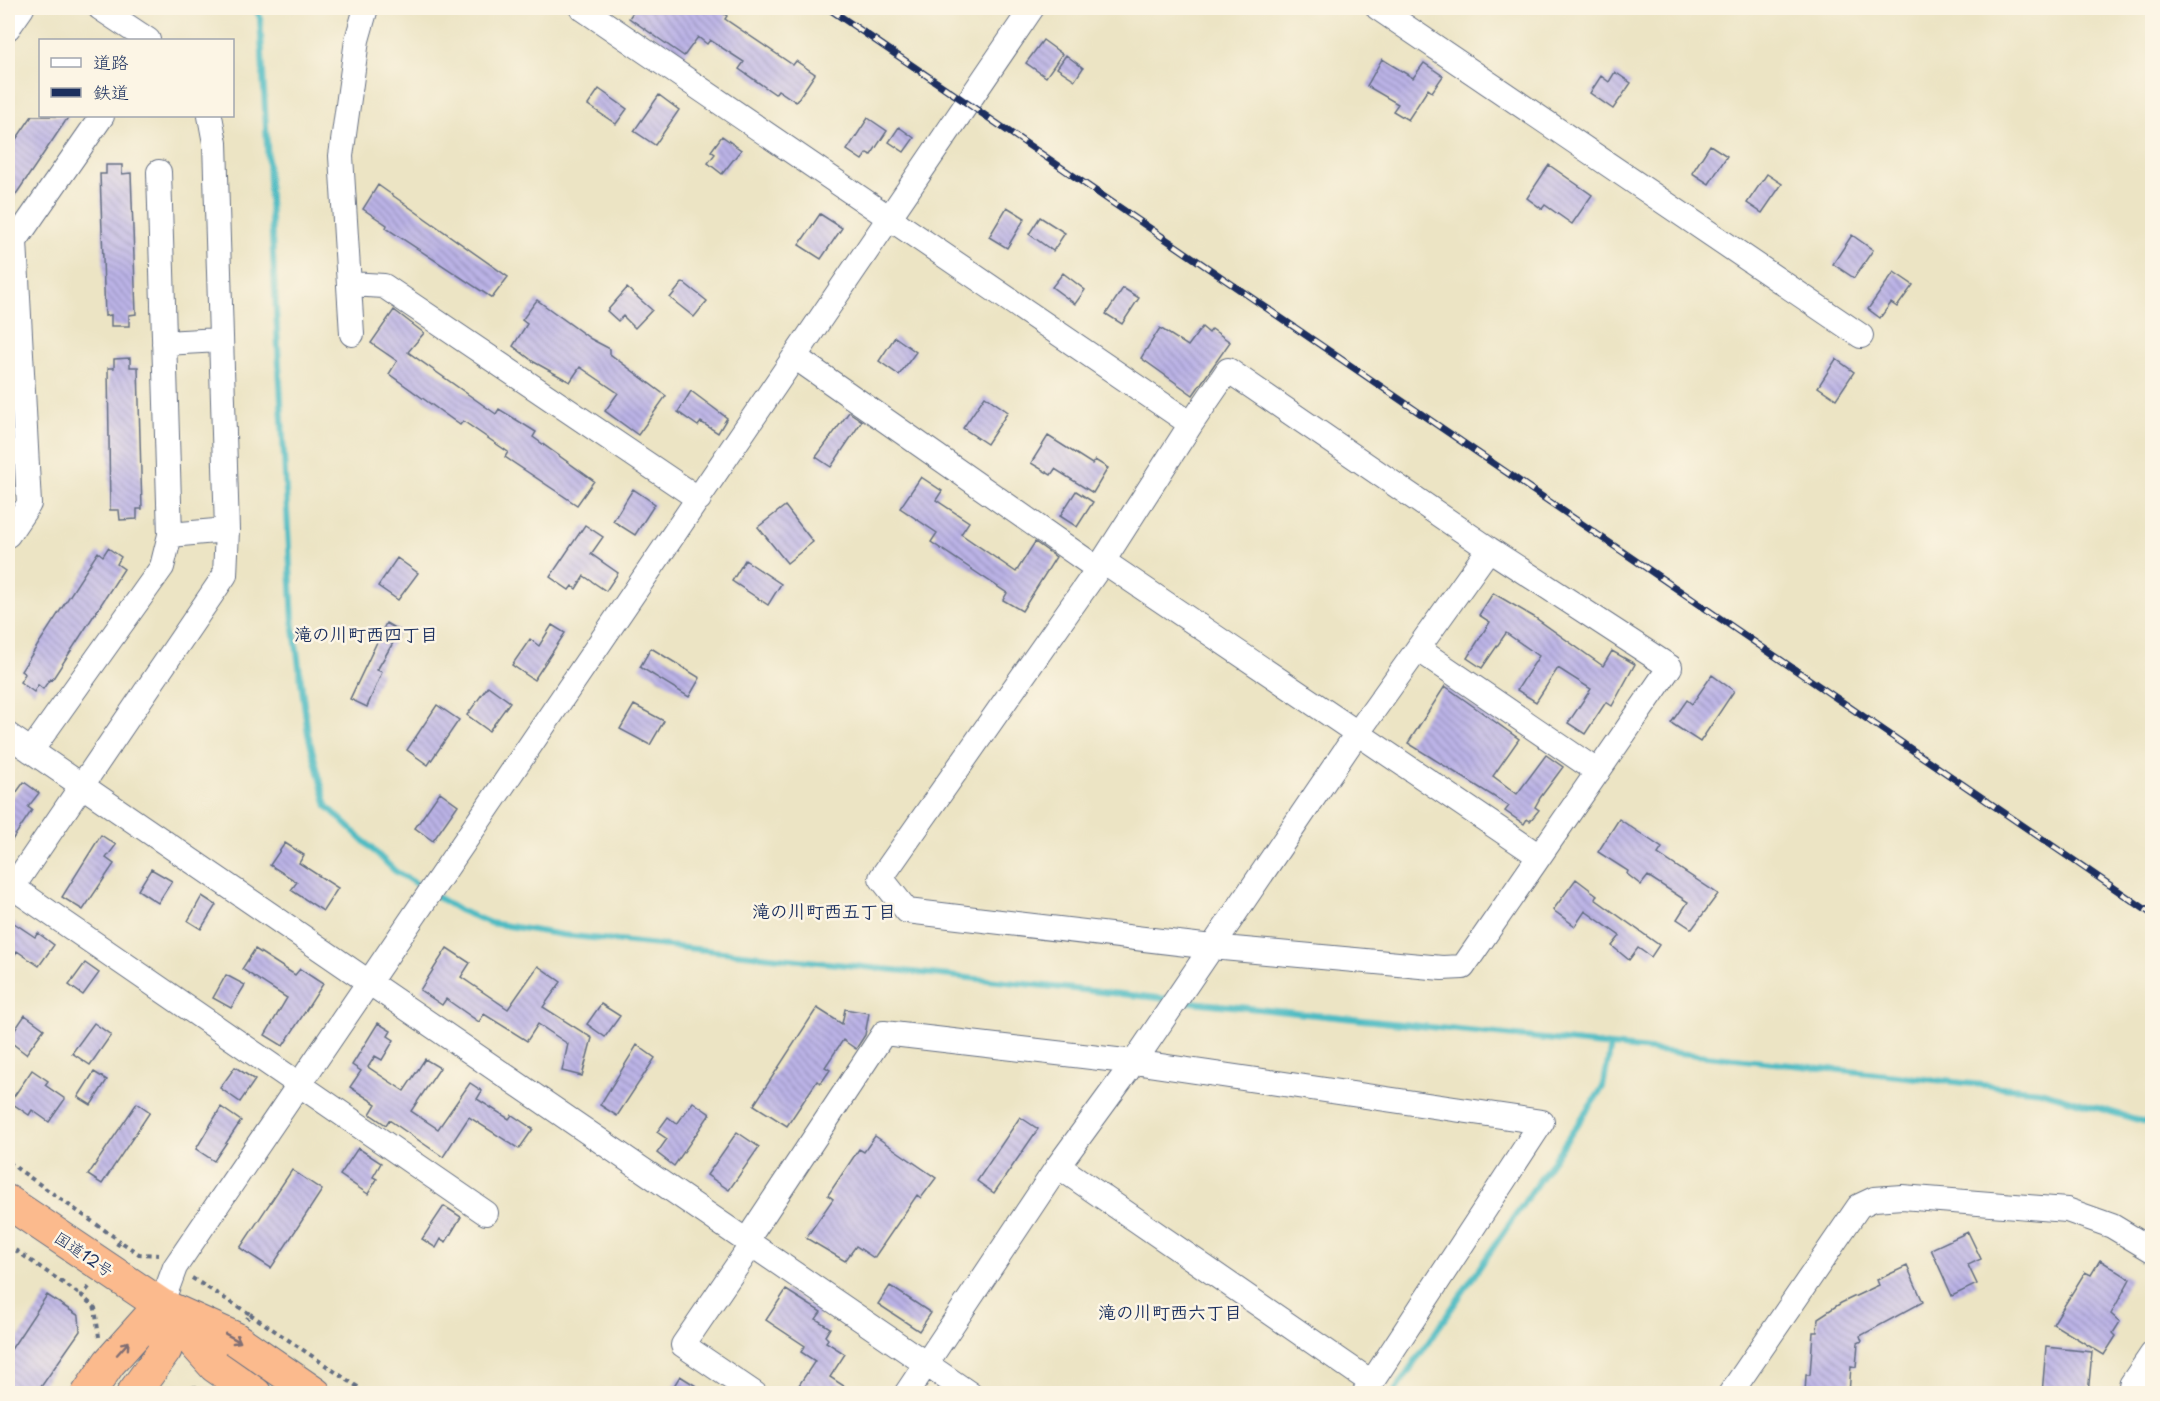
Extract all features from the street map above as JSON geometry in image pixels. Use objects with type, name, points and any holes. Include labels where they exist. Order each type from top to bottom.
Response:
[{"type":"highway","name":"国道12号","points":[[8,1202],[161,1305],[234,1338],[315,1394]]},
{"type":"highway","name":"国道12号","points":[[161,1305],[215,1366],[255,1394]]},
{"type":"highway","points":[[88,1394],[109,1363],[161,1305]]},
{"type":"highway","points":[[134,1394],[165,1350],[161,1305]]},
{"type":"street","points":[[8,28],[22,8]]},
{"type":"street","points":[[100,8],[146,39]]},
{"type":"street","points":[[352,334],[341,156],[357,40],[366,8]]},
{"type":"street","points":[[582,8],[1191,424]]},
{"type":"street","points":[[161,1305],[175,1267],[1032,8]]},
{"type":"street","points":[[1378,8],[1861,336]]},
{"type":"street","points":[[8,535],[29,504],[15,241],[101,117]]},
{"type":"street","points":[[210,117],[215,143],[227,530],[225,575],[83,786],[9,889],[486,1213]]},
{"type":"street","points":[[31,751],[162,567],[170,535],[159,172]]},
{"type":"street","points":[[350,284],[384,286],[699,499]]},
{"type":"street","points":[[164,344],[220,340]]},
{"type":"street","points":[[795,357],[1101,565],[1539,856]]},
{"type":"street","points":[[1228,370],[1490,549],[1670,667],[1463,967],[1442,968],[1212,947],[908,911],[881,878],[1101,565],[1228,370]]},
{"type":"street","points":[[170,535],[227,530]]},
{"type":"street","points":[[906,1394],[1058,1166],[1134,1062],[1356,735],[1490,549]]},
{"type":"street","points":[[1418,649],[1598,772]]},
{"type":"street","points":[[8,735],[970,1394]]},
{"type":"street","points":[[755,1394],[726,1385],[683,1345],[884,1033],[1134,1062],[1542,1122],[1367,1388],[1058,1166]]},
{"type":"street","points":[[1730,1394],[1859,1206],[1875,1199],[1902,1197],[2067,1210],[2112,1226],[2152,1250]]},
{"type":"street","points":[[2131,1394],[2132,1385],[2152,1354]]},
{"type":"path","points":[[8,1162],[120,1241]]},
{"type":"path","points":[[8,1245],[82,1296]]},
{"type":"path","points":[[250,1314],[368,1394]]},
{"type":"building","points":[[636,8],[715,8],[727,16],[725,19],[793,65],[796,61],[815,74],[796,102],[778,90],[775,94],[739,69],[744,62],[710,40],[707,44],[698,37],[684,56],[629,18]]},
{"type":"building","points":[[1043,40],[1062,54],[1046,77],[1026,63]]},
{"type":"building","points":[[1066,55],[1083,68],[1075,80],[1057,68]]},
{"type":"building","points":[[1382,59],[1413,78],[1424,63],[1443,76],[1432,92],[1428,89],[1408,120],[1393,111],[1398,104],[1367,86]]},
{"type":"building","points":[[1615,72],[1631,83],[1613,109],[1590,93],[1601,76],[1609,82]]},
{"type":"building","points":[[599,89],[627,109],[616,124],[588,105]]},
{"type":"building","points":[[659,95],[679,110],[655,145],[634,131]]},
{"type":"building","points":[[32,116],[68,117],[8,206],[8,151]]},
{"type":"building","points":[[868,118],[887,131],[871,155],[867,153],[862,160],[847,150]]},
{"type":"building","points":[[899,127],[914,138],[904,152],[889,142]]},
{"type":"building","points":[[722,136],[741,150],[722,174],[708,163],[715,154],[711,151]]},
{"type":"building","points":[[1710,145],[1727,156],[1709,184],[1692,173]]},
{"type":"building","points":[[106,165],[122,165],[122,174],[131,173],[136,314],[129,315],[129,326],[111,326],[111,315],[105,316],[100,174],[106,174]]},
{"type":"building","points":[[1549,165],[1592,195],[1572,224],[1545,205],[1542,209],[1527,198]]},
{"type":"building","points":[[1767,174],[1782,184],[1762,213],[1747,203]]},
{"type":"building","points":[[378,185],[508,277],[492,298],[386,228],[387,225],[363,209]]},
{"type":"building","points":[[1007,207],[1025,218],[1007,248],[989,237]]},
{"type":"building","points":[[820,214],[842,228],[821,259],[799,245]]},
{"type":"building","points":[[1040,217],[1065,233],[1053,251],[1029,234]]},
{"type":"building","points":[[1852,235],[1873,250],[1854,278],[1833,264]]},
{"type":"building","points":[[1894,272],[1913,285],[1897,307],[1891,303],[1880,318],[1868,309]]},
{"type":"building","points":[[1063,273],[1085,290],[1075,304],[1052,287]]},
{"type":"building","points":[[683,282],[707,301],[694,317],[670,298]]},
{"type":"building","points":[[627,288],[652,310],[635,328],[623,316],[618,321],[607,311]]},
{"type":"building","points":[[1123,288],[1139,298],[1122,324],[1106,314]]},
{"type":"building","points":[[537,300],[591,339],[610,349],[610,354],[666,396],[638,435],[605,411],[618,393],[580,367],[570,382],[534,362],[513,346],[527,324],[522,320]]},
{"type":"building","points":[[394,310],[424,333],[408,352],[496,414],[499,409],[536,432],[533,437],[594,481],[577,505],[505,457],[508,452],[463,421],[460,425],[389,374],[397,361],[371,343]]},
{"type":"building","points":[[1202,327],[1209,333],[1212,329],[1230,342],[1193,395],[1141,358],[1160,328],[1188,346]]},
{"type":"building","points":[[895,337],[916,352],[899,375],[879,361]]},
{"type":"building","points":[[130,358],[130,367],[138,367],[142,509],[137,509],[137,519],[120,520],[119,510],[110,510],[108,368],[114,368],[114,359]]},
{"type":"building","points":[[1836,359],[1854,372],[1836,399],[1818,387]]},
{"type":"building","points":[[691,391],[727,418],[718,433],[701,422],[698,426],[678,412]]},
{"type":"building","points":[[985,396],[1008,412],[987,444],[963,428]]},
{"type":"building","points":[[849,412],[862,421],[831,467],[816,457]]},
{"type":"building","points":[[1048,436],[1092,464],[1095,460],[1108,468],[1093,493],[1055,469],[1051,475],[1031,463]]},
{"type":"building","points":[[921,477],[942,491],[936,500],[969,522],[961,534],[1016,572],[1035,542],[1056,557],[1022,611],[1003,600],[1007,593],[931,542],[937,533],[900,508]]},
{"type":"building","points":[[633,489],[655,504],[635,535],[613,521]]},
{"type":"building","points":[[1076,491],[1093,502],[1077,527],[1060,516]]},
{"type":"building","points":[[785,506],[813,542],[787,563],[758,527]]},
{"type":"building","points":[[585,525],[603,537],[591,554],[618,573],[606,591],[584,576],[576,589],[572,586],[569,590],[550,577]]},
{"type":"building","points":[[108,548],[121,557],[117,564],[124,569],[52,680],[50,679],[43,689],[38,685],[34,692],[20,682],[25,674],[21,671],[98,552],[103,556]]},
{"type":"building","points":[[397,558],[418,573],[398,600],[378,586]]},
{"type":"building","points":[[745,560],[781,584],[768,605],[732,581]]},
{"type":"building","points":[[1493,593],[1534,617],[1603,666],[1612,651],[1635,664],[1612,706],[1606,702],[1585,734],[1568,723],[1591,689],[1558,668],[1536,702],[1517,690],[1539,656],[1506,633],[1482,668],[1467,658],[1490,622],[1479,615]]},
{"type":"building","points":[[386,623],[400,631],[377,670],[382,672],[367,707],[350,699]]},
{"type":"building","points":[[552,625],[565,633],[534,680],[512,665],[530,639],[539,646]]},
{"type":"building","points":[[651,648],[700,678],[689,697],[640,667]]},
{"type":"building","points":[[1712,675],[1734,691],[1700,742],[1671,723],[1687,700],[1692,704]]},
{"type":"building","points":[[488,686],[510,702],[489,731],[467,715]]},
{"type":"building","points":[[1445,686],[1519,739],[1493,776],[1517,794],[1546,755],[1563,767],[1540,798],[1535,807],[1539,810],[1530,821],[1527,819],[1524,824],[1505,811],[1509,806],[1408,743]]},
{"type":"building","points":[[437,705],[459,720],[428,765],[407,750]]},
{"type":"building","points":[[634,705],[664,721],[650,745],[620,729]]},
{"type":"building","points":[[24,782],[39,793],[28,807],[32,810],[8,846],[8,804]]},
{"type":"building","points":[[440,792],[458,805],[433,841],[415,828]]},
{"type":"building","points":[[1619,819],[1662,848],[1658,854],[1718,894],[1692,929],[1677,919],[1688,902],[1648,876],[1641,885],[1627,874],[1628,871],[1598,852]]},
{"type":"building","points":[[101,835],[116,845],[106,858],[114,864],[83,910],[62,897]]},
{"type":"building","points":[[285,843],[304,855],[299,863],[338,888],[323,911],[291,890],[297,882],[270,865]]},
{"type":"building","points":[[151,869],[172,881],[158,903],[138,890]]},
{"type":"building","points":[[1576,879],[1597,895],[1595,899],[1659,945],[1651,957],[1638,948],[1629,960],[1612,946],[1620,936],[1585,911],[1575,926],[1553,910]]},
{"type":"building","points":[[202,896],[216,905],[201,929],[188,921]]},
{"type":"building","points":[[8,919],[35,937],[38,933],[54,945],[39,966],[17,951],[8,966]]},
{"type":"building","points":[[447,948],[470,963],[461,977],[508,1009],[538,966],[561,982],[543,1007],[592,1038],[582,1076],[562,1071],[568,1044],[538,1024],[527,1041],[484,1014],[479,1022],[446,999],[442,1005],[420,990]]},
{"type":"building","points":[[255,949],[295,975],[300,969],[323,984],[283,1046],[265,1035],[287,998],[242,969]]},
{"type":"building","points":[[85,963],[99,973],[83,995],[69,985]]},
{"type":"building","points":[[226,975],[245,985],[231,1008],[213,998]]},
{"type":"building","points":[[601,1004],[620,1016],[605,1037],[587,1024]]},
{"type":"building","points":[[817,1008],[842,1024],[845,1009],[869,1013],[865,1035],[856,1049],[843,1040],[825,1067],[830,1070],[821,1083],[817,1081],[787,1126],[754,1105]]},
{"type":"building","points":[[25,1015],[44,1029],[26,1054],[8,1040]]},
{"type":"building","points":[[94,1023],[111,1035],[90,1065],[72,1053]]},
{"type":"building","points":[[378,1023],[391,1031],[388,1036],[394,1040],[382,1060],[375,1056],[368,1067],[404,1091],[425,1059],[440,1068],[411,1111],[438,1129],[470,1083],[482,1091],[477,1099],[509,1119],[512,1115],[533,1129],[519,1149],[469,1117],[443,1157],[389,1120],[386,1125],[370,1114],[376,1104],[350,1087],[361,1071],[352,1065]]},
{"type":"building","points":[[637,1045],[655,1058],[617,1116],[600,1105]]},
{"type":"building","points":[[235,1067],[255,1080],[240,1102],[220,1088]]},
{"type":"building","points":[[32,1070],[48,1081],[45,1085],[65,1099],[49,1122],[32,1110],[29,1115],[10,1102]]},
{"type":"building","points":[[94,1072],[107,1080],[91,1105],[78,1097]]},
{"type":"building","points":[[693,1102],[710,1114],[674,1166],[657,1153],[667,1139],[657,1132],[668,1117],[677,1124]]},
{"type":"building","points":[[137,1103],[150,1112],[102,1184],[88,1175]]},
{"type":"building","points":[[221,1107],[241,1121],[214,1161],[196,1149]]},
{"type":"building","points":[[1020,1117],[1038,1129],[994,1193],[977,1181]]},
{"type":"building","points":[[737,1132],[759,1147],[729,1190],[707,1175]]},
{"type":"building","points":[[875,1136],[936,1178],[921,1198],[917,1195],[874,1258],[856,1246],[845,1261],[806,1238],[833,1199],[828,1195],[859,1149],[864,1152]]},
{"type":"building","points":[[358,1148],[381,1163],[373,1177],[377,1179],[368,1194],[340,1175]]},
{"type":"building","points":[[292,1170],[322,1190],[271,1268],[240,1248]]},
{"type":"building","points":[[444,1206],[461,1217],[446,1242],[441,1239],[436,1248],[422,1239]]},
{"type":"building","points":[[1968,1232],[1981,1259],[1968,1265],[1977,1284],[1952,1296],[1931,1249]]},
{"type":"building","points":[[2100,1260],[2130,1279],[2111,1314],[2120,1322],[2113,1333],[2116,1336],[2104,1355],[2053,1324],[2085,1272],[2091,1275]]},
{"type":"building","points":[[1907,1266],[1923,1302],[1860,1336],[1862,1341],[1858,1343],[1856,1367],[1851,1366],[1849,1394],[1805,1394],[1806,1375],[1810,1375],[1813,1332],[1817,1332],[1818,1318],[1841,1303],[1879,1285],[1877,1280]]},
{"type":"building","points":[[890,1286],[931,1313],[919,1331],[878,1304]]},
{"type":"building","points":[[786,1290],[821,1312],[816,1319],[830,1328],[825,1336],[828,1339],[826,1342],[845,1354],[830,1377],[856,1394],[793,1394],[815,1361],[801,1352],[805,1346],[766,1320]]},
{"type":"building","points":[[47,1295],[79,1316],[80,1331],[36,1394],[8,1394],[8,1354]]},
{"type":"building","points":[[2046,1347],[2092,1352],[2088,1394],[2042,1394]]},
{"type":"building","points":[[680,1376],[709,1394],[669,1394]]},
{"type":"waterway","points":[[255,8],[260,17],[293,621],[308,734],[327,806],[395,871],[425,889]]},
{"type":"waterway","points":[[434,895],[459,910],[490,923],[563,935],[1168,999]]},
{"type":"waterway","points":[[1182,1001],[2040,1091],[2152,1124]]},
{"type":"waterway","points":[[1393,1394],[1603,1087],[1611,1046]]},
{"type":"railway","points":[[828,8],[2152,914]]},
{"type":"district","name":"滝の川町西四丁目","points":[[366,635]]},
{"type":"district","name":"滝の川町西五丁目","points":[[824,912]]},
{"type":"district","name":"滝の川町西六丁目","points":[[1170,1313]]}]
